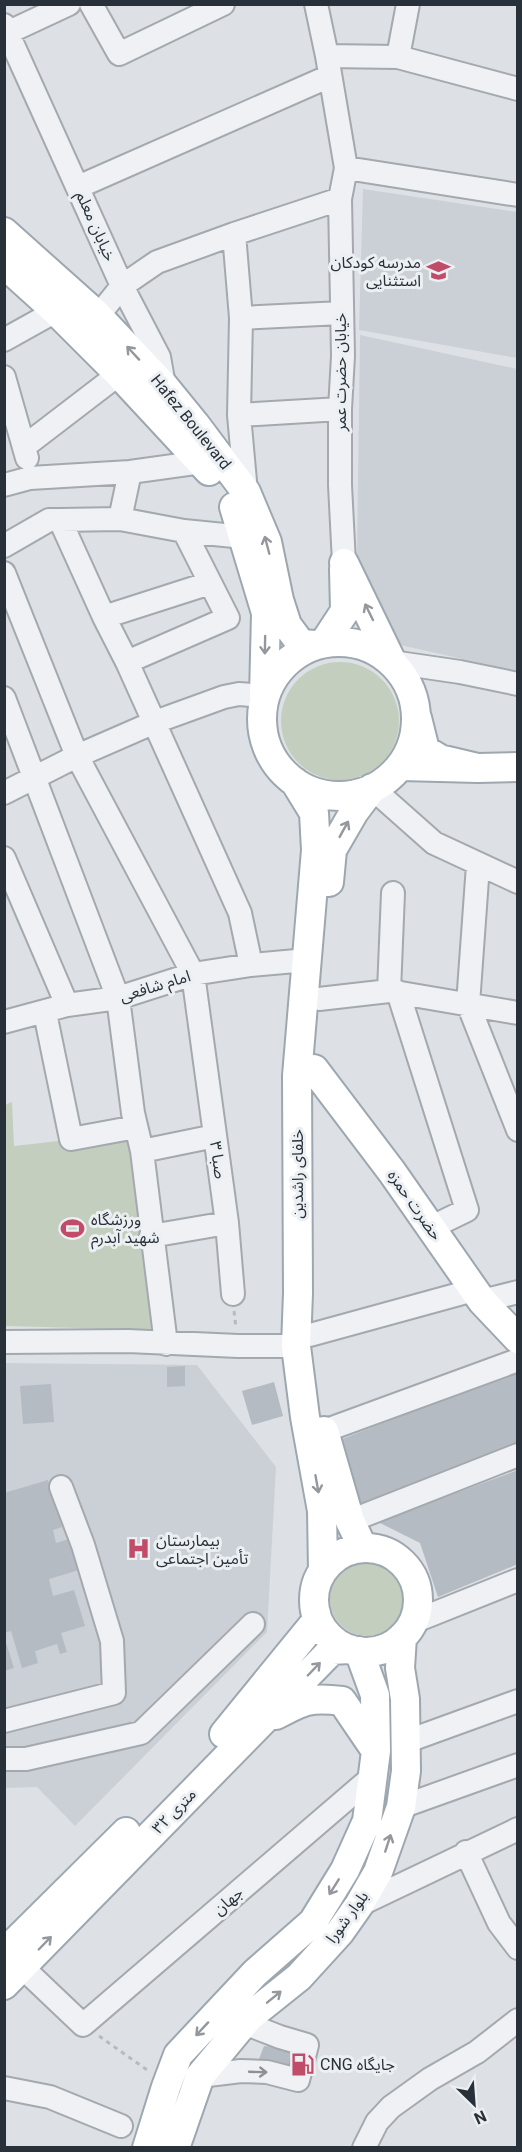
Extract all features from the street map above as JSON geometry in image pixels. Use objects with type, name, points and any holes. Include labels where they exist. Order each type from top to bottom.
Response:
[{"type":"main road","name":"Hafez Boulevard","points":[[4,232],[98,316],[164,386],[195,424],[246,492],[267,542],[279,600],[287,625],[301,644],[320,644]]},
{"type":"main road","name":"Hafez Boulevard","points":[[4,264],[56,310],[119,374],[202,462],[234,506],[266,613],[264,696]]},
{"type":"main road","points":[[320,644],[345,611],[344,563]]},
{"type":"main road","points":[[344,563],[392,662]]},
{"type":"main road","points":[[287,625],[301,633],[326,629],[345,611]]},
{"type":"main road","points":[[417,717],[413,743],[401,766],[388,779],[358,794],[333,795],[309,790],[295,782],[276,763],[264,739],[262,711],[264,696],[274,678],[288,661],[306,649],[320,644],[341,641],[358,643],[374,649],[392,662],[409,684],[415,700],[424,750],[440,759],[478,768]]},
{"type":"main road","points":[[401,766],[518,767]]},
{"type":"main road","name":"خلفای راشدین","points":[[295,782],[314,813],[316,850],[297,1076],[298,1293],[303,1340],[324,1431],[350,1521],[363,1548]]},
{"type":"main road","name":"خلفای راشدین","points":[[323,1570],[322,1511],[305,1418],[303,1340],[322,934],[332,850],[354,812],[372,788]]},
{"type":"main road","name":"حضرت حمزه","points":[[314,1069],[392,1172],[478,1295],[518,1339]]},
{"type":"main road","points":[[363,1548],[389,1553],[402,1563],[412,1575],[417,1590],[418,1606],[407,1630],[389,1646],[374,1651],[354,1650],[334,1641],[323,1629],[316,1613],[315,1591],[323,1570],[344,1553],[363,1548]]},
{"type":"main road","name":"۳۲ متری","points":[[10,1968],[232,1726],[317,1620],[316,1613]]},
{"type":"main road","name":"بلوار شورا","points":[[175,2148],[200,2076],[244,2023],[299,1977],[340,1932],[378,1872],[401,1807],[406,1771],[405,1699],[400,1668],[407,1630]]},
{"type":"main road","name":"۳۲ متری","points":[[104,1868],[258,1724],[332,1650],[354,1650]]},
{"type":"main road","name":"بلوار شورا","points":[[147,2148],[178,2055],[255,1973],[313,1922],[345,1870],[367,1821],[374,1764],[375,1695],[354,1650]]},
{"type":"main road","points":[[258,1724],[305,1700],[321,1698],[342,1701],[374,1764]]},
{"type":"street","points":[[6,31],[69,4]]},
{"type":"street","points":[[91,4],[119,54],[223,4]]},
{"type":"street","name":"خیابان حضرت عمر","points":[[316,4],[346,168],[340,199],[343,356],[339,485],[344,563]]},
{"type":"street","points":[[398,57],[408,4]]},
{"type":"street","name":"خیابان معلم","points":[[6,31],[122,285],[159,357],[173,431]]},
{"type":"street","points":[[78,187],[329,66],[398,57],[518,89]]},
{"type":"street","points":[[346,168],[518,195]]},
{"type":"street","points":[[98,316],[122,285],[157,262],[340,199]]},
{"type":"street","points":[[234,234],[241,318],[239,414],[246,492]]},
{"type":"street","points":[[4,340],[56,310]]},
{"type":"street","points":[[241,318],[341,313]]},
{"type":"street","points":[[25,446],[119,374]]},
{"type":"street","points":[[4,377],[25,446],[30,478]]},
{"type":"street","points":[[239,414],[340,409]]},
{"type":"street","points":[[4,485],[30,478],[130,472],[202,462]]},
{"type":"street","points":[[120,519],[130,472]]},
{"type":"street","points":[[4,546],[49,520],[120,519],[184,531],[244,537]]},
{"type":"street","points":[[60,520],[155,722],[240,913],[250,965]]},
{"type":"street","points":[[127,662],[228,618],[184,531]]},
{"type":"street","points":[[4,573],[77,756],[193,974]]},
{"type":"street","points":[[104,617],[210,583]]},
{"type":"street","points":[[392,662],[460,672],[518,684]]},
{"type":"street","points":[[4,793],[77,756],[155,722],[224,697],[239,694],[264,696]]},
{"type":"street","points":[[4,698],[36,777],[118,998],[136,1127],[142,1151],[166,1344]]},
{"type":"street","points":[[372,788],[435,843],[518,882]]},
{"type":"street","points":[[4,858],[67,1005]]},
{"type":"street","points":[[478,865],[468,1004],[518,1130]]},
{"type":"street","points":[[393,893],[393,992],[467,1210],[429,1228]]},
{"type":"street","name":"امام شافعی","points":[[6,1018],[45,1013],[67,1005],[118,998],[193,974],[250,965],[307,960]]},
{"type":"street","name":"صبا ۳","points":[[193,974],[227,1223],[232,1294]]},
{"type":"street","points":[[319,999],[393,992],[518,1012]]},
{"type":"street","points":[[45,1013],[71,1139],[136,1127]]},
{"type":"street","points":[[142,1151],[215,1136]]},
{"type":"street","points":[[151,1236],[227,1223]]},
{"type":"street","points":[[4,1342],[128,1341],[238,1346],[303,1340],[478,1295],[518,1292]]},
{"type":"street","points":[[324,1431],[518,1360]]},
{"type":"street","points":[[350,1521],[518,1455]]},
{"type":"street","points":[[4,1721],[114,1693],[112,1641],[83,1545],[61,1487]]},
{"type":"street","points":[[407,1630],[518,1580]]},
{"type":"street","points":[[4,1759],[26,1759],[141,1733],[253,1624]]},
{"type":"street","points":[[405,1742],[518,1701]]},
{"type":"street","name":"جهان","points":[[83,2025],[374,1764]]},
{"type":"street","points":[[401,1807],[518,1765]]},
{"type":"street","points":[[359,1905],[518,1829]]},
{"type":"street","points":[[466,1852],[499,1923],[518,1948]]},
{"type":"street","points":[[10,1968],[83,2025]]},
{"type":"street","points":[[364,2148],[377,2122],[391,2107],[430,2079],[477,2052],[518,2020]]},
{"type":"street","points":[[200,2076],[241,2071],[267,2072],[298,2080],[307,2044],[280,2037],[244,2023]]},
{"type":"street","points":[[4,2088],[50,2097],[121,2126]]},
{"type":"path","points":[[232,1294],[238,1346]]},
{"type":"path","points":[[83,2025],[151,2073]]},
{"type":"shaded area","name":"مدرسه کودکان استثنایی","points":[[363,189],[517,212],[517,358],[359,330]]},
{"type":"shaded area","points":[[360,335],[517,369],[517,671],[400,645],[357,558]]},
{"type":"shaded area","name":"بیمارستان تأمین اجتماعی","points":[[4,1363],[197,1365],[276,1467],[267,1632],[75,1826],[37,1787],[5,1788]]},
{"type":"green space","points":[[340,662],[363,666],[382,679],[395,698],[399,721],[395,744],[382,763],[363,776],[340,780],[317,776],[298,763],[285,744],[281,721],[285,698],[298,679],[317,666]]},
{"type":"green space","name":"ورزشگاه شهید آبدرم","points":[[12,1102],[14,1146],[130,1133],[154,1330],[5,1326],[5,1105]]},
{"type":"green space","points":[[367,1562],[388,1568],[398,1578],[404,1599],[398,1620],[388,1630],[367,1636],[346,1630],[336,1620],[330,1599],[336,1578],[346,1568]]},
{"type":"building","points":[[185,1366],[185,1386],[167,1387],[167,1367]]},
{"type":"building","points":[[518,1370],[518,1447],[363,1508],[337,1441]]},
{"type":"building","points":[[274,1382],[283,1416],[252,1425],[242,1391]]},
{"type":"building","points":[[51,1384],[54,1422],[23,1424],[20,1386]]},
{"type":"building","points":[[518,1470],[518,1564],[438,1597],[420,1543],[378,1522]]},
{"type":"building","points":[[48,1480],[62,1527],[53,1530],[56,1543],[69,1539],[79,1570],[49,1579],[53,1596],[74,1590],[85,1626],[61,1633],[67,1652],[60,1654],[57,1644],[35,1651],[38,1663],[22,1668],[11,1631],[4,1633],[4,1493]]},
{"type":"building","points":[[4,1636],[14,1668],[4,1671]]},
{"type":"building","points":[[264,2046],[301,2049],[295,2071],[257,2064]]},
{"type":"place","name":"مدرسه کودکان استثنایی","points":[[439,271]]},
{"type":"place","name":"ورزشگاه شهید آبدرم","points":[[73,1228]]},
{"type":"place","name":"بیمارستان تأمین اجتماعی","points":[[138,1549]]},
{"type":"place","name":"CNG جایگاه","points":[[302,2064]]}]
